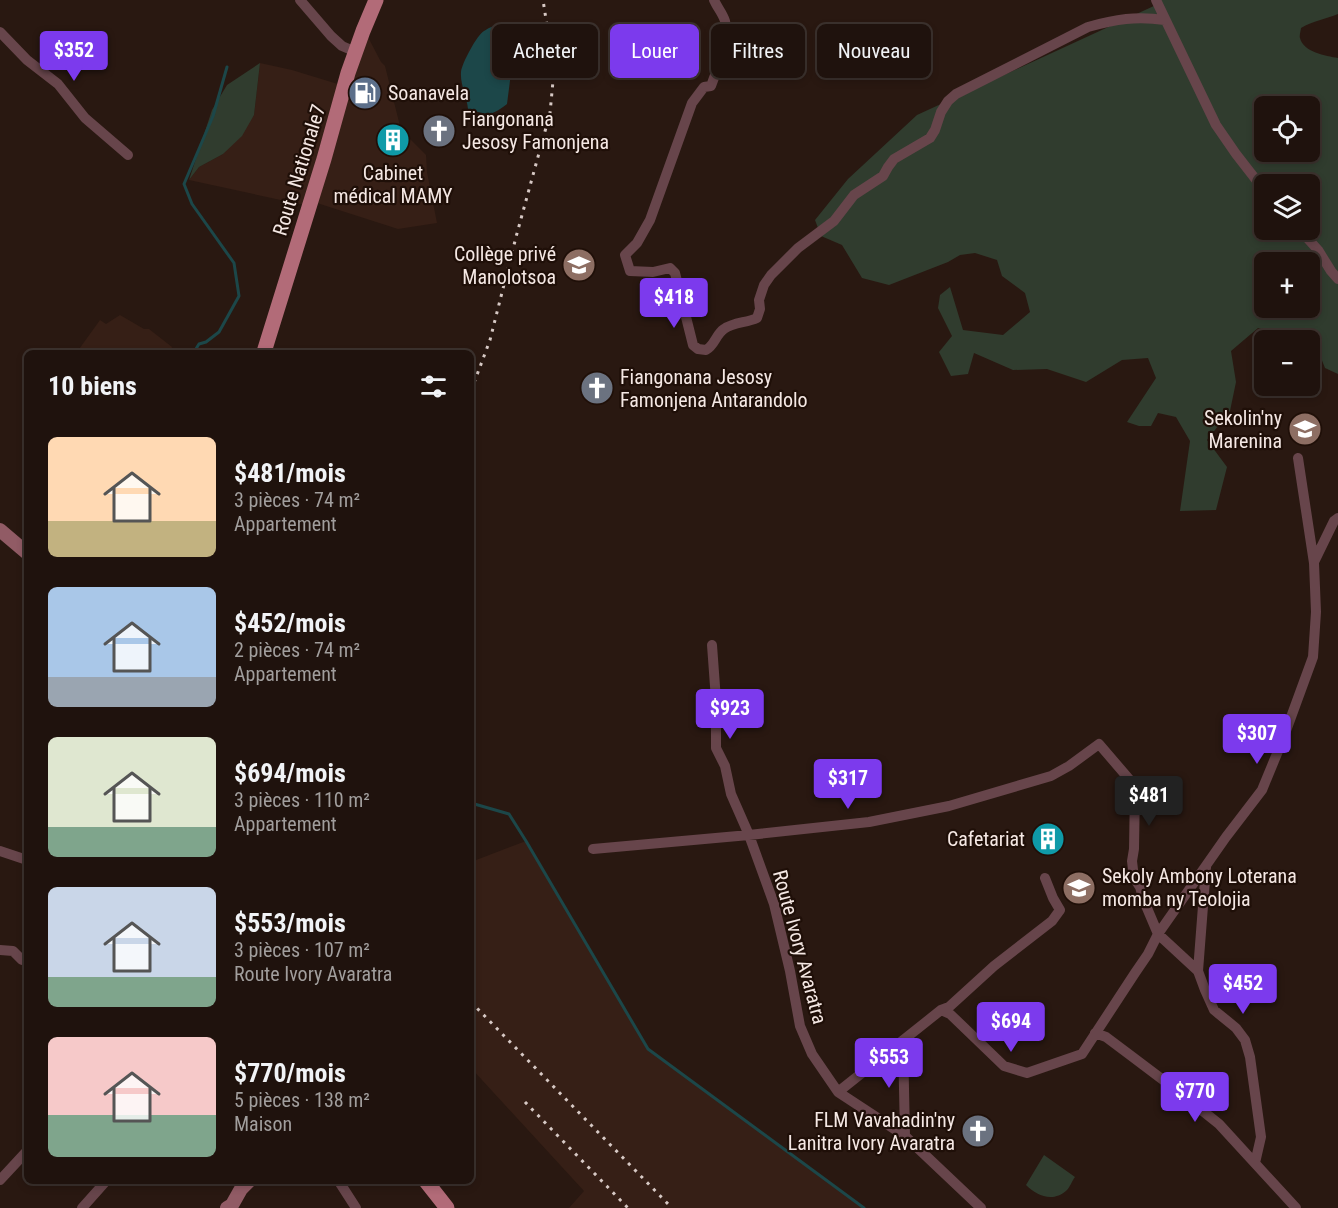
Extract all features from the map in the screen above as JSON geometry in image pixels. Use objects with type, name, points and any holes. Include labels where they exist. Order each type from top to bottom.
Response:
[{"type":"main road","name":"Route Nationale7","points":[[265,350],[348,73],[376,0]]},
{"type":"main road","points":[[428,1184],[447,1208]]},
{"type":"street","points":[[300,0],[331,36],[342,46],[356,52]]},
{"type":"street","points":[[714,0],[725,22],[724,38],[711,86],[704,87],[693,103],[650,220],[637,243],[625,255],[630,271],[653,272],[670,268],[675,273],[693,345],[698,349],[706,350],[712,347],[722,330],[731,325],[757,318],[760,309],[759,300],[764,285],[771,275],[798,248],[834,221],[854,195],[883,176],[894,159],[930,138],[936,130],[941,112],[956,94],[1088,27],[1109,21],[1142,17],[1165,20]]},
{"type":"street","points":[[1156,0],[1216,125],[1254,177]]},
{"type":"street","points":[[0,32],[27,60],[58,84],[85,118],[128,155]]},
{"type":"street","points":[[1309,240],[1338,279]]},
{"type":"street","points":[[941,1011],[950,1014],[1004,1066],[1027,1073],[1082,1054],[1149,954],[1158,934],[1262,790],[1313,657],[1316,612],[1314,562],[1298,458]]},
{"type":"street","points":[[1314,562],[1334,521],[1338,518]]},
{"type":"street","points":[[0,530],[24,550]]},
{"type":"street","name":"Route Ivory Avaratra","points":[[712,645],[716,700],[716,748],[725,766],[731,794],[749,835],[774,904],[800,1026],[812,1054],[838,1092],[905,1136],[981,1208]]},
{"type":"street","points":[[593,849],[869,822],[949,806],[1051,776],[1099,744],[1135,786],[1132,861],[1134,879],[1140,887],[1143,901],[1158,934],[1198,971]]},
{"type":"street","points":[[0,851],[24,859]]},
{"type":"street","points":[[1206,867],[1198,971],[1214,1010],[1236,1028],[1245,1040],[1261,1137],[1255,1163]]},
{"type":"street","points":[[838,1092],[949,1007],[994,966],[1052,921],[1060,910],[1045,878]]},
{"type":"street","points":[[0,950],[13,951],[24,960]]},
{"type":"street","points":[[1095,1033],[1106,1037],[1219,1124],[1296,1208]]},
{"type":"street","points":[[903,1041],[905,1136]]},
{"type":"street","points":[[0,1180],[24,1154]]},
{"type":"street","points":[[82,1208],[103,1184]]},
{"type":"street","points":[[229,1207],[246,1184]]},
{"type":"street","points":[[341,1184],[356,1208]]},
{"type":"shaded area","points":[[368,37],[385,66],[401,130],[426,155],[437,223],[398,229],[317,203],[347,94]]},
{"type":"shaded area","points":[[260,63],[341,85],[304,205],[189,180],[199,167],[223,154],[254,115]]},
{"type":"shaded area","points":[[120,315],[144,329],[149,329],[172,347],[171,350],[78,350],[100,320],[106,324]]},
{"type":"shaded area","points":[[526,841],[649,1050],[864,1208],[569,1208],[584,1191],[474,1071],[474,861]]},
{"type":"green space","points":[[1155,0],[1338,0],[1338,14],[1301,28],[1300,36],[1302,43],[1310,50],[1338,58],[1338,374],[1325,368],[1320,356],[1320,330],[1258,328],[1231,351],[1236,382],[1230,411],[1207,440],[1227,467],[1216,510],[1180,511],[1190,441],[1176,417],[1158,413],[1151,426],[1139,426],[1127,422],[1156,378],[1148,358],[1122,360],[1086,382],[1047,369],[1013,370],[974,353],[968,374],[951,376],[939,352],[952,336],[938,308],[940,295],[950,287],[963,330],[1003,335],[1030,312],[1025,293],[1002,276],[997,260],[975,253],[960,255],[889,285],[862,278],[842,245],[821,236],[815,220],[848,179],[917,115],[1156,5]]},
{"type":"green space","points":[[260,63],[254,115],[242,136],[223,154],[199,167],[189,180],[212,110],[227,85]]},
{"type":"green space","points":[[1044,1155],[1075,1177],[1062,1194],[1051,1197],[1040,1195],[1026,1185]]},
{"type":"water","points":[[492,27],[492,78],[510,78],[507,104],[489,114],[468,109],[461,77],[464,62],[474,43]]},
{"type":"waterway","points":[[195,350],[199,344],[206,342],[219,332],[239,296],[234,263],[192,204],[184,184],[213,116],[227,67]]},
{"type":"waterway","points":[[474,804],[509,814],[648,1049],[864,1208]]},
{"type":"railway","points":[[474,383],[490,340],[550,113],[553,81],[543,0]]},
{"type":"railway","points":[[474,1005],[672,1208]]},
{"type":"railway","points":[[525,1102],[628,1208]]},
{"type":"place","name":"Soanavela","points":[[365,93]]},
{"type":"place","name":"Fiangonana Jesosy Famonjena","points":[[439,131]]},
{"type":"place","name":"Cabinet médical MAMY","points":[[393,140]]},
{"type":"place","name":"Collège privé Manolotsoa","points":[[579,265]]},
{"type":"place","name":"Fiangonana Jesosy Famonjena Antarandolo","points":[[597,388]]},
{"type":"place","name":"Sekolin'ny Marenina","points":[[1305,429]]},
{"type":"place","name":"Cafetariat","points":[[1048,839]]},
{"type":"place","name":"Sekoly Ambony Loterana momba ny Teolojia","points":[[1079,888]]},
{"type":"place","name":"FLM Vavahadin'ny Lanitra Ivory Avaratra","points":[[978,1131]]}]
